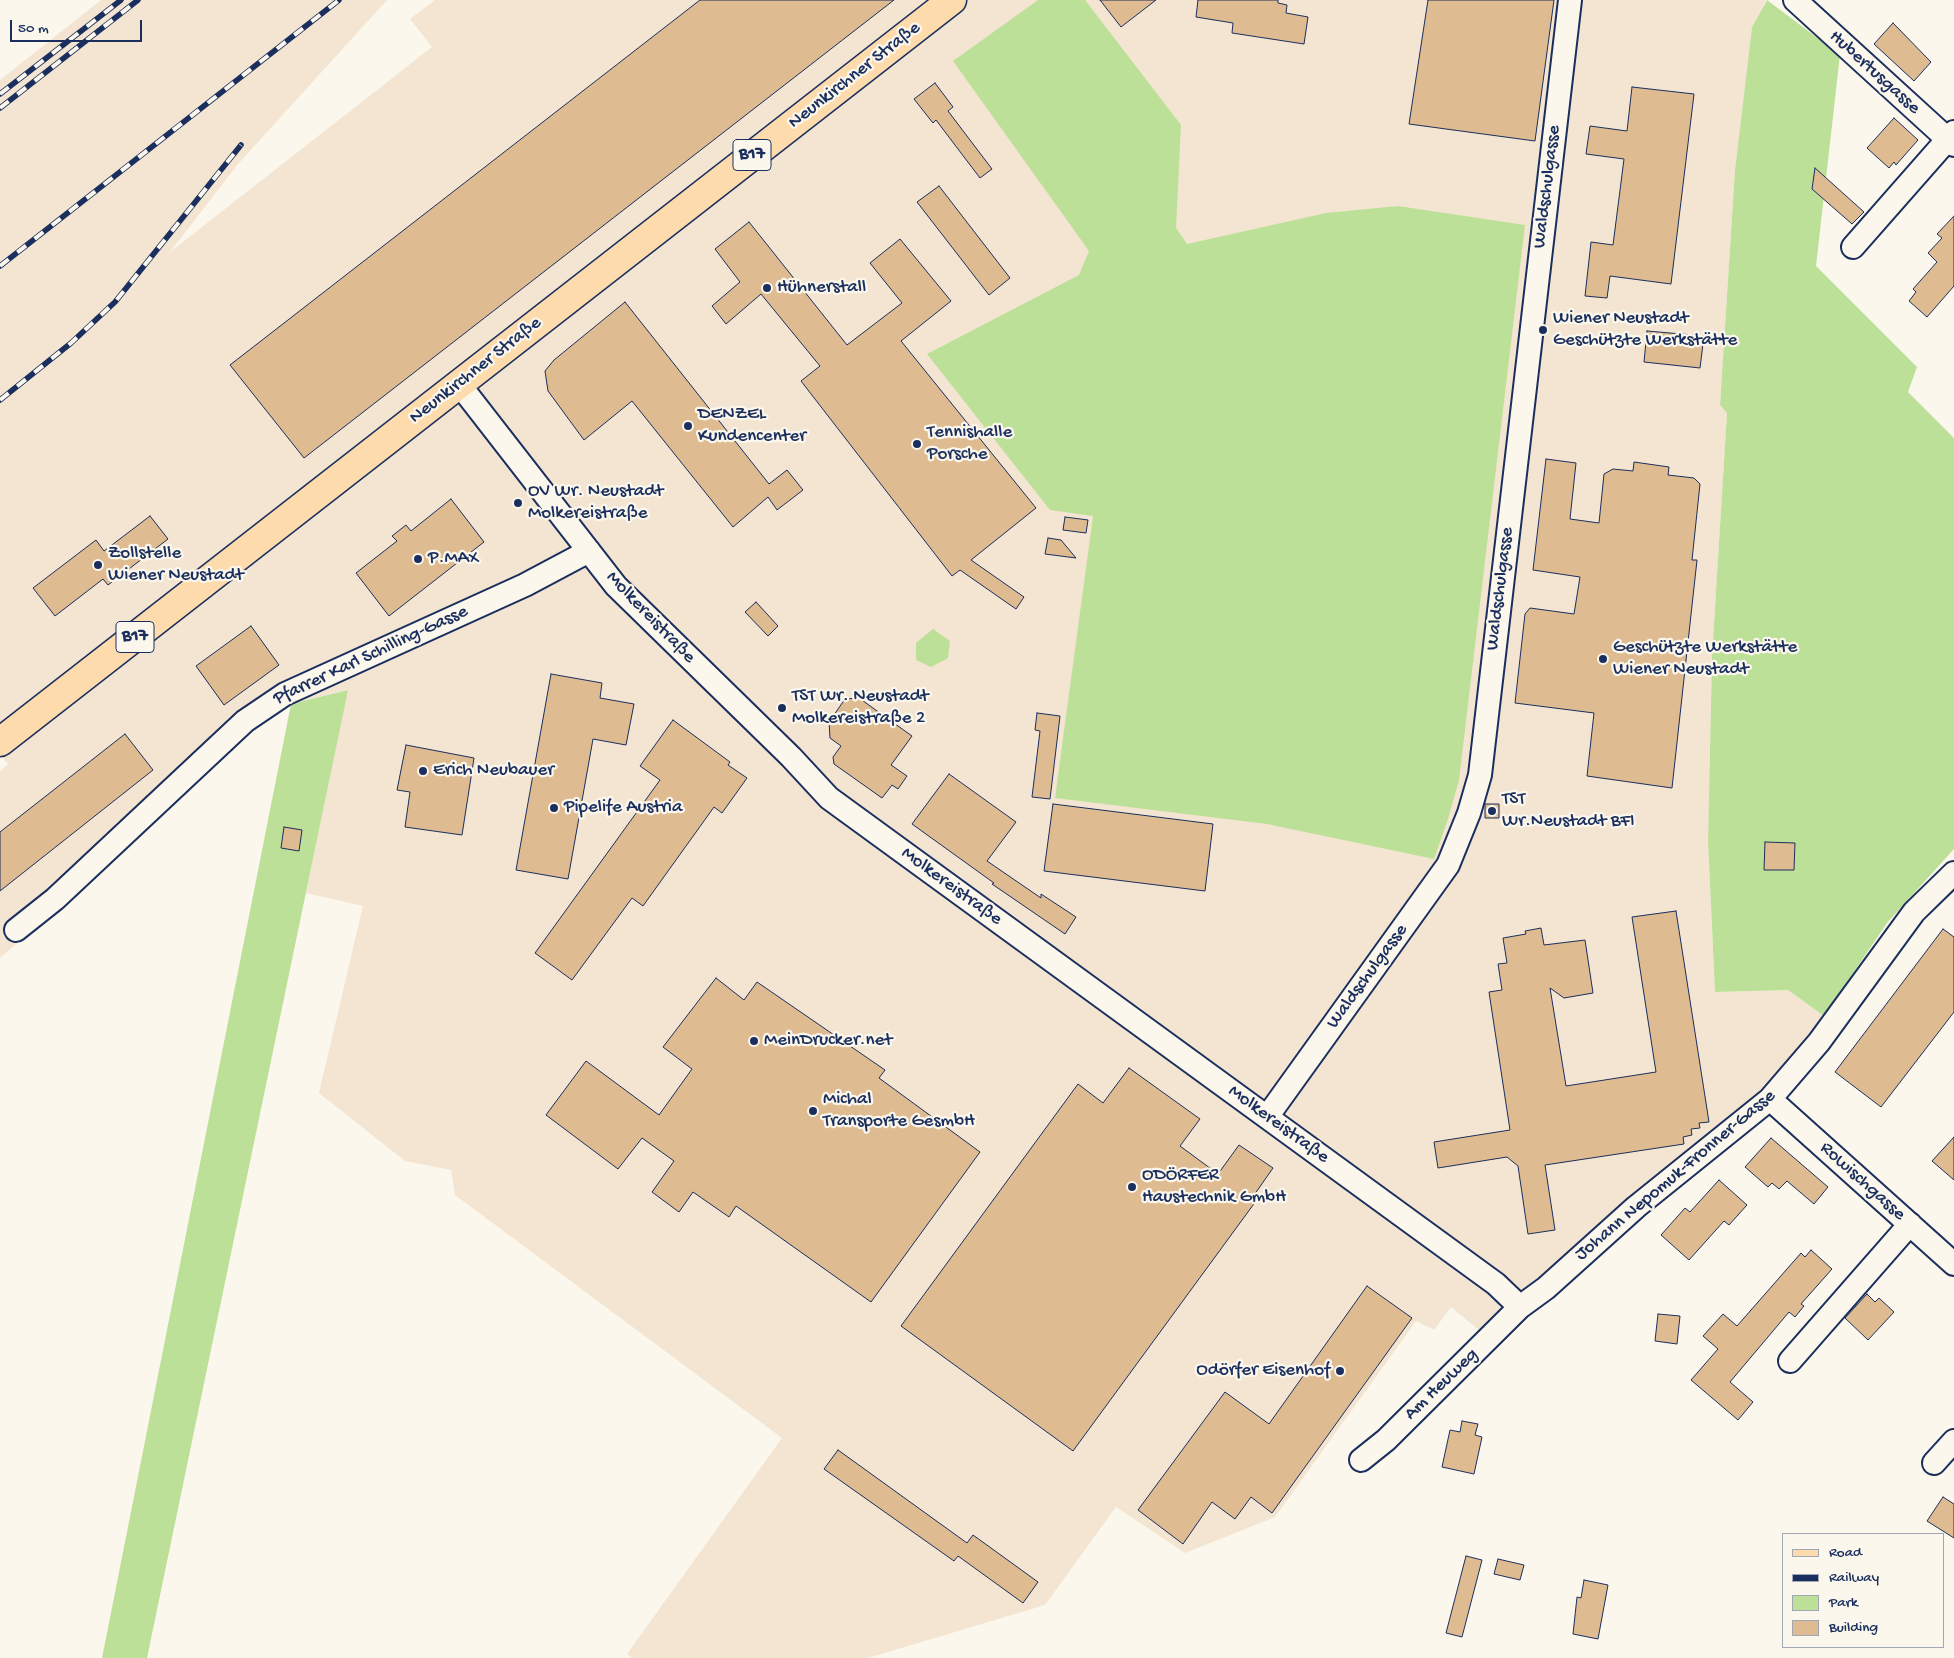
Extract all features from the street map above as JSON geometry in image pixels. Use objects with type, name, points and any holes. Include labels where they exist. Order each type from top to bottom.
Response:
[{"type":"main road","name":"Neunkirchner Straße","points":[[0,742],[952,0]]},
{"type":"street","name":"Waldschulgasse","points":[[1267,1117],[1448,865],[1472,804],[1481,765],[1570,0]]},
{"type":"street","name":"Hubertusgasse","points":[[1795,0],[1952,139]]},
{"type":"street","points":[[1853,247],[1952,139]]},
{"type":"street","name":"Molkereistraße","points":[[459,384],[616,586],[791,757],[830,798],[1496,1284],[1520,1307]]},
{"type":"street","name":"Pfarrer Karl Schilling-Gasse","points":[[16,930],[54,899],[245,721],[285,694],[525,584],[589,551]]},
{"type":"street","name":"Johann Nepomuk-Fronner-Gasse","points":[[1520,1307],[1546,1288],[1636,1207],[1770,1099],[1819,1042],[1904,924],[1954,873]]},
{"type":"street","name":"Rowischgasse","points":[[1770,1099],[1954,1264]]},
{"type":"street","points":[[1790,1361],[1910,1224]]},
{"type":"street","name":"Am Heuweg","points":[[1361,1460],[1386,1440],[1520,1307]]},
{"type":"street","points":[[1934,1463],[1954,1441]]},
{"type":"shaded area","points":[[101,0],[387,0],[238,164],[170,252],[432,47],[410,19],[435,0],[1766,0],[1752,27],[1735,170],[1720,405],[1727,413],[1712,656],[1708,842],[1715,992],[1788,990],[1824,1016],[1761,1091],[1691,1150],[1628,1198],[1485,1335],[1451,1307],[1434,1330],[1416,1321],[1275,1517],[1185,1553],[1116,1507],[1045,1605],[868,1658],[632,1658],[627,1654],[782,1438],[455,1195],[451,1170],[405,1161],[319,1093],[363,906],[306,893],[347,690],[291,704],[230,746],[58,907],[0,958],[0,771],[8,764],[0,755],[0,80]]},
{"type":"green space","points":[[1038,0],[1085,0],[1181,125],[1176,228],[1187,244],[1326,213],[1398,206],[1525,225],[1459,780],[1434,859],[1267,824],[1055,798],[1093,516],[1050,510],[927,354],[1079,275],[1089,251],[953,61]]},
{"type":"green space","points":[[1767,0],[1840,55],[1816,266],[1917,367],[1908,392],[1954,438],[1954,849],[1887,923],[1824,1016],[1788,990],[1715,992],[1708,842],[1712,656],[1727,413],[1720,405],[1735,170],[1752,27]]},
{"type":"green space","points":[[933,629],[950,641],[948,658],[931,667],[916,660],[916,643]]},
{"type":"green space","points":[[348,690],[147,1658],[102,1658],[291,704]]},
{"type":"building","points":[[700,0],[894,0],[304,458],[230,365]]},
{"type":"building","points":[[1100,0],[1156,0],[1121,27]]},
{"type":"building","points":[[1198,0],[1278,0],[1278,3],[1287,5],[1286,13],[1308,17],[1304,44],[1232,33],[1233,23],[1196,17]]},
{"type":"building","points":[[1428,0],[1554,0],[1535,141],[1409,124]]},
{"type":"building","points":[[1893,23],[1931,62],[1914,81],[1874,44]]},
{"type":"building","points":[[935,83],[953,107],[948,111],[992,169],[980,178],[936,120],[933,123],[914,99]]},
{"type":"building","points":[[1632,87],[1694,94],[1671,284],[1610,276],[1607,298],[1585,296],[1591,242],[1613,245],[1624,159],[1586,154],[1590,126],[1627,131]]},
{"type":"building","points":[[1894,118],[1918,140],[1896,165],[1894,162],[1889,168],[1867,148]]},
{"type":"building","points":[[1815,168],[1864,212],[1852,224],[1812,189]]},
{"type":"building","points":[[939,186],[1010,278],[989,295],[917,202]]},
{"type":"building","points":[[1954,216],[1954,286],[1927,317],[1909,301],[1916,292],[1913,289],[1937,262],[1928,253],[1942,238],[1937,234]]},
{"type":"building","name":"Tennishalle Porsche","points":[[749,222],[847,345],[902,303],[870,263],[900,239],[951,301],[901,341],[1036,508],[971,560],[1024,597],[1016,609],[960,570],[952,576],[801,381],[820,366],[761,294],[726,324],[712,306],[740,282],[715,249]]},
{"type":"building","name":"DENZEL Kundencenter","points":[[625,302],[769,484],[787,470],[803,490],[777,510],[768,497],[733,527],[632,401],[584,440],[548,391],[545,371],[554,360]]},
{"type":"building","points":[[1647,331],[1704,336],[1700,368],[1644,362]]},
{"type":"building","name":"Geschützte Werkstätte Wiener Neustadt","points":[[1546,459],[1576,463],[1570,519],[1599,523],[1604,474],[1613,469],[1633,471],[1634,462],[1669,467],[1668,475],[1694,478],[1700,484],[1692,560],[1697,560],[1672,788],[1587,776],[1594,713],[1515,703],[1525,614],[1530,608],[1574,614],[1580,577],[1533,570]]},
{"type":"building","name":"P.MAX","points":[[451,499],[484,542],[389,616],[356,573],[397,541],[392,536],[406,525],[411,531]]},
{"type":"building","name":"Zollstelle Wiener Neustadt","points":[[150,516],[168,539],[108,585],[103,579],[55,616],[33,588],[96,540],[104,551]]},
{"type":"building","points":[[1065,517],[1088,520],[1086,533],[1063,530]]},
{"type":"building","points":[[1048,538],[1061,540],[1076,558],[1045,554]]},
{"type":"building","points":[[756,602],[778,626],[768,636],[745,612]]},
{"type":"building","points":[[251,626],[279,665],[224,705],[196,666]]},
{"type":"building","name":"Pipelife Austria","points":[[551,674],[602,683],[600,698],[634,704],[626,745],[593,739],[568,879],[516,870]]},
{"type":"building","points":[[859,698],[912,736],[891,765],[907,776],[898,789],[892,785],[882,798],[834,764],[833,757],[841,746],[830,738],[829,722],[845,699]]},
{"type":"building","points":[[1037,713],[1060,716],[1050,799],[1032,797],[1040,731],[1035,730]]},
{"type":"building","points":[[673,720],[730,762],[728,765],[747,778],[722,813],[714,807],[643,906],[632,898],[572,980],[535,953],[660,780],[640,766]]},
{"type":"building","points":[[125,734],[153,770],[0,891],[0,832]]},
{"type":"building","points":[[406,745],[474,758],[462,835],[405,827],[410,792],[397,790]]},
{"type":"building","points":[[949,774],[1016,822],[987,861],[1041,898],[1041,894],[1076,917],[1065,934],[992,884],[994,883],[912,824]]},
{"type":"building","points":[[1053,804],[1213,824],[1205,891],[1044,871]]},
{"type":"building","name":"TST Wr.Neustadt BFI","points":[[1485,804],[1499,804],[1499,818],[1485,818]]},
{"type":"building","points":[[284,827],[302,830],[299,851],[281,848]]},
{"type":"building","points":[[1765,842],[1795,843],[1794,870],[1764,870]]},
{"type":"building","points":[[1676,911],[1709,1122],[1699,1123],[1700,1128],[1691,1129],[1692,1135],[1683,1137],[1684,1144],[1545,1165],[1555,1230],[1528,1234],[1518,1166],[1507,1157],[1438,1168],[1434,1142],[1510,1130],[1489,992],[1502,990],[1498,964],[1507,963],[1503,938],[1526,934],[1525,931],[1541,928],[1544,945],[1585,940],[1593,993],[1564,998],[1550,988],[1566,1086],[1656,1072],[1632,917]]},
{"type":"building","points":[[1943,929],[1954,937],[1954,1012],[1881,1107],[1835,1072]]},
{"type":"building","points":[[716,978],[744,1000],[757,982],[885,1070],[879,1078],[980,1152],[871,1302],[736,1206],[729,1217],[693,1192],[679,1212],[652,1192],[674,1161],[642,1138],[618,1169],[546,1115],[586,1061],[659,1115],[692,1069],[663,1047]]},
{"type":"building","points":[[1129,1068],[1200,1119],[1180,1146],[1218,1174],[1239,1145],[1273,1168],[1252,1198],[1256,1201],[1073,1451],[901,1326],[1078,1084],[1103,1103]]},
{"type":"building","points":[[1954,1137],[1954,1180],[1932,1161]]},
{"type":"building","points":[[1771,1138],[1828,1187],[1814,1204],[1787,1181],[1779,1189],[1772,1183],[1768,1187],[1745,1167]]},
{"type":"building","points":[[1719,1180],[1747,1205],[1729,1225],[1724,1221],[1689,1260],[1661,1235],[1685,1208],[1690,1212]]},
{"type":"building","points":[[1811,1250],[1832,1269],[1801,1304],[1804,1306],[1795,1317],[1789,1312],[1730,1382],[1753,1402],[1738,1420],[1691,1380],[1718,1349],[1703,1336],[1723,1314],[1737,1326],[1801,1253],[1805,1257]]},
{"type":"building","points":[[1367,1286],[1412,1318],[1272,1513],[1251,1497],[1235,1519],[1212,1502],[1183,1544],[1138,1510],[1225,1392],[1269,1424]]},
{"type":"building","points":[[1867,1294],[1875,1302],[1879,1298],[1894,1312],[1868,1340],[1845,1318]]},
{"type":"building","points":[[1658,1314],[1680,1316],[1677,1344],[1655,1341]]},
{"type":"building","points":[[1462,1421],[1478,1424],[1475,1435],[1482,1437],[1474,1474],[1442,1467],[1450,1430],[1460,1432]]},
{"type":"building","points":[[838,1450],[967,1543],[973,1535],[1038,1582],[1023,1603],[958,1556],[954,1561],[824,1469]]},
{"type":"building","points":[[1943,1497],[1954,1504],[1954,1538],[1927,1521]]},
{"type":"building","points":[[1466,1556],[1482,1560],[1462,1637],[1446,1633]]},
{"type":"building","points":[[1498,1559],[1524,1565],[1520,1580],[1494,1574]]},
{"type":"building","points":[[1584,1580],[1608,1585],[1598,1639],[1573,1634],[1577,1597],[1581,1598]]},
{"type":"railway","points":[[0,94],[121,0]]},
{"type":"railway","points":[[0,108],[138,0]]},
{"type":"railway","points":[[0,266],[339,0]]},
{"type":"railway","points":[[0,400],[71,343],[115,302],[241,145]]},
{"type":"place","name":"Hühnerstall","points":[[767,288]]},
{"type":"place","name":"Wiener Neustadt Geschützte Werkstätte","points":[[1543,330]]},
{"type":"place","name":"DENZEL Kundencenter","points":[[688,426]]},
{"type":"place","name":"Tennishalle Porsche","points":[[917,444]]},
{"type":"place","name":"OV Wr. Neustadt Molkereistraße","points":[[518,503]]},
{"type":"place","name":"P.MAX","points":[[418,559]]},
{"type":"place","name":"Zollstelle Wiener Neustadt","points":[[98,565]]},
{"type":"place","name":"Geschützte Werkstätte Wiener Neustadt","points":[[1603,659]]},
{"type":"place","name":"TST Wr. Neustadt Molkereistraße 2","points":[[782,708]]},
{"type":"place","name":"Erich Neubauer","points":[[423,771]]},
{"type":"place","name":"Pipelife Austria","points":[[554,808]]},
{"type":"place","name":"TST Wr.Neustadt BFI","points":[[1492,811]]},
{"type":"place","name":"MeinDrucker.net","points":[[754,1041]]},
{"type":"place","name":"Michal Transporte GesmbH","points":[[813,1111]]},
{"type":"place","name":"ODÖRFER Haustechnik GmbH","points":[[1132,1187]]},
{"type":"place","name":"Odörfer Eisenhof","points":[[1340,1371]]}]
